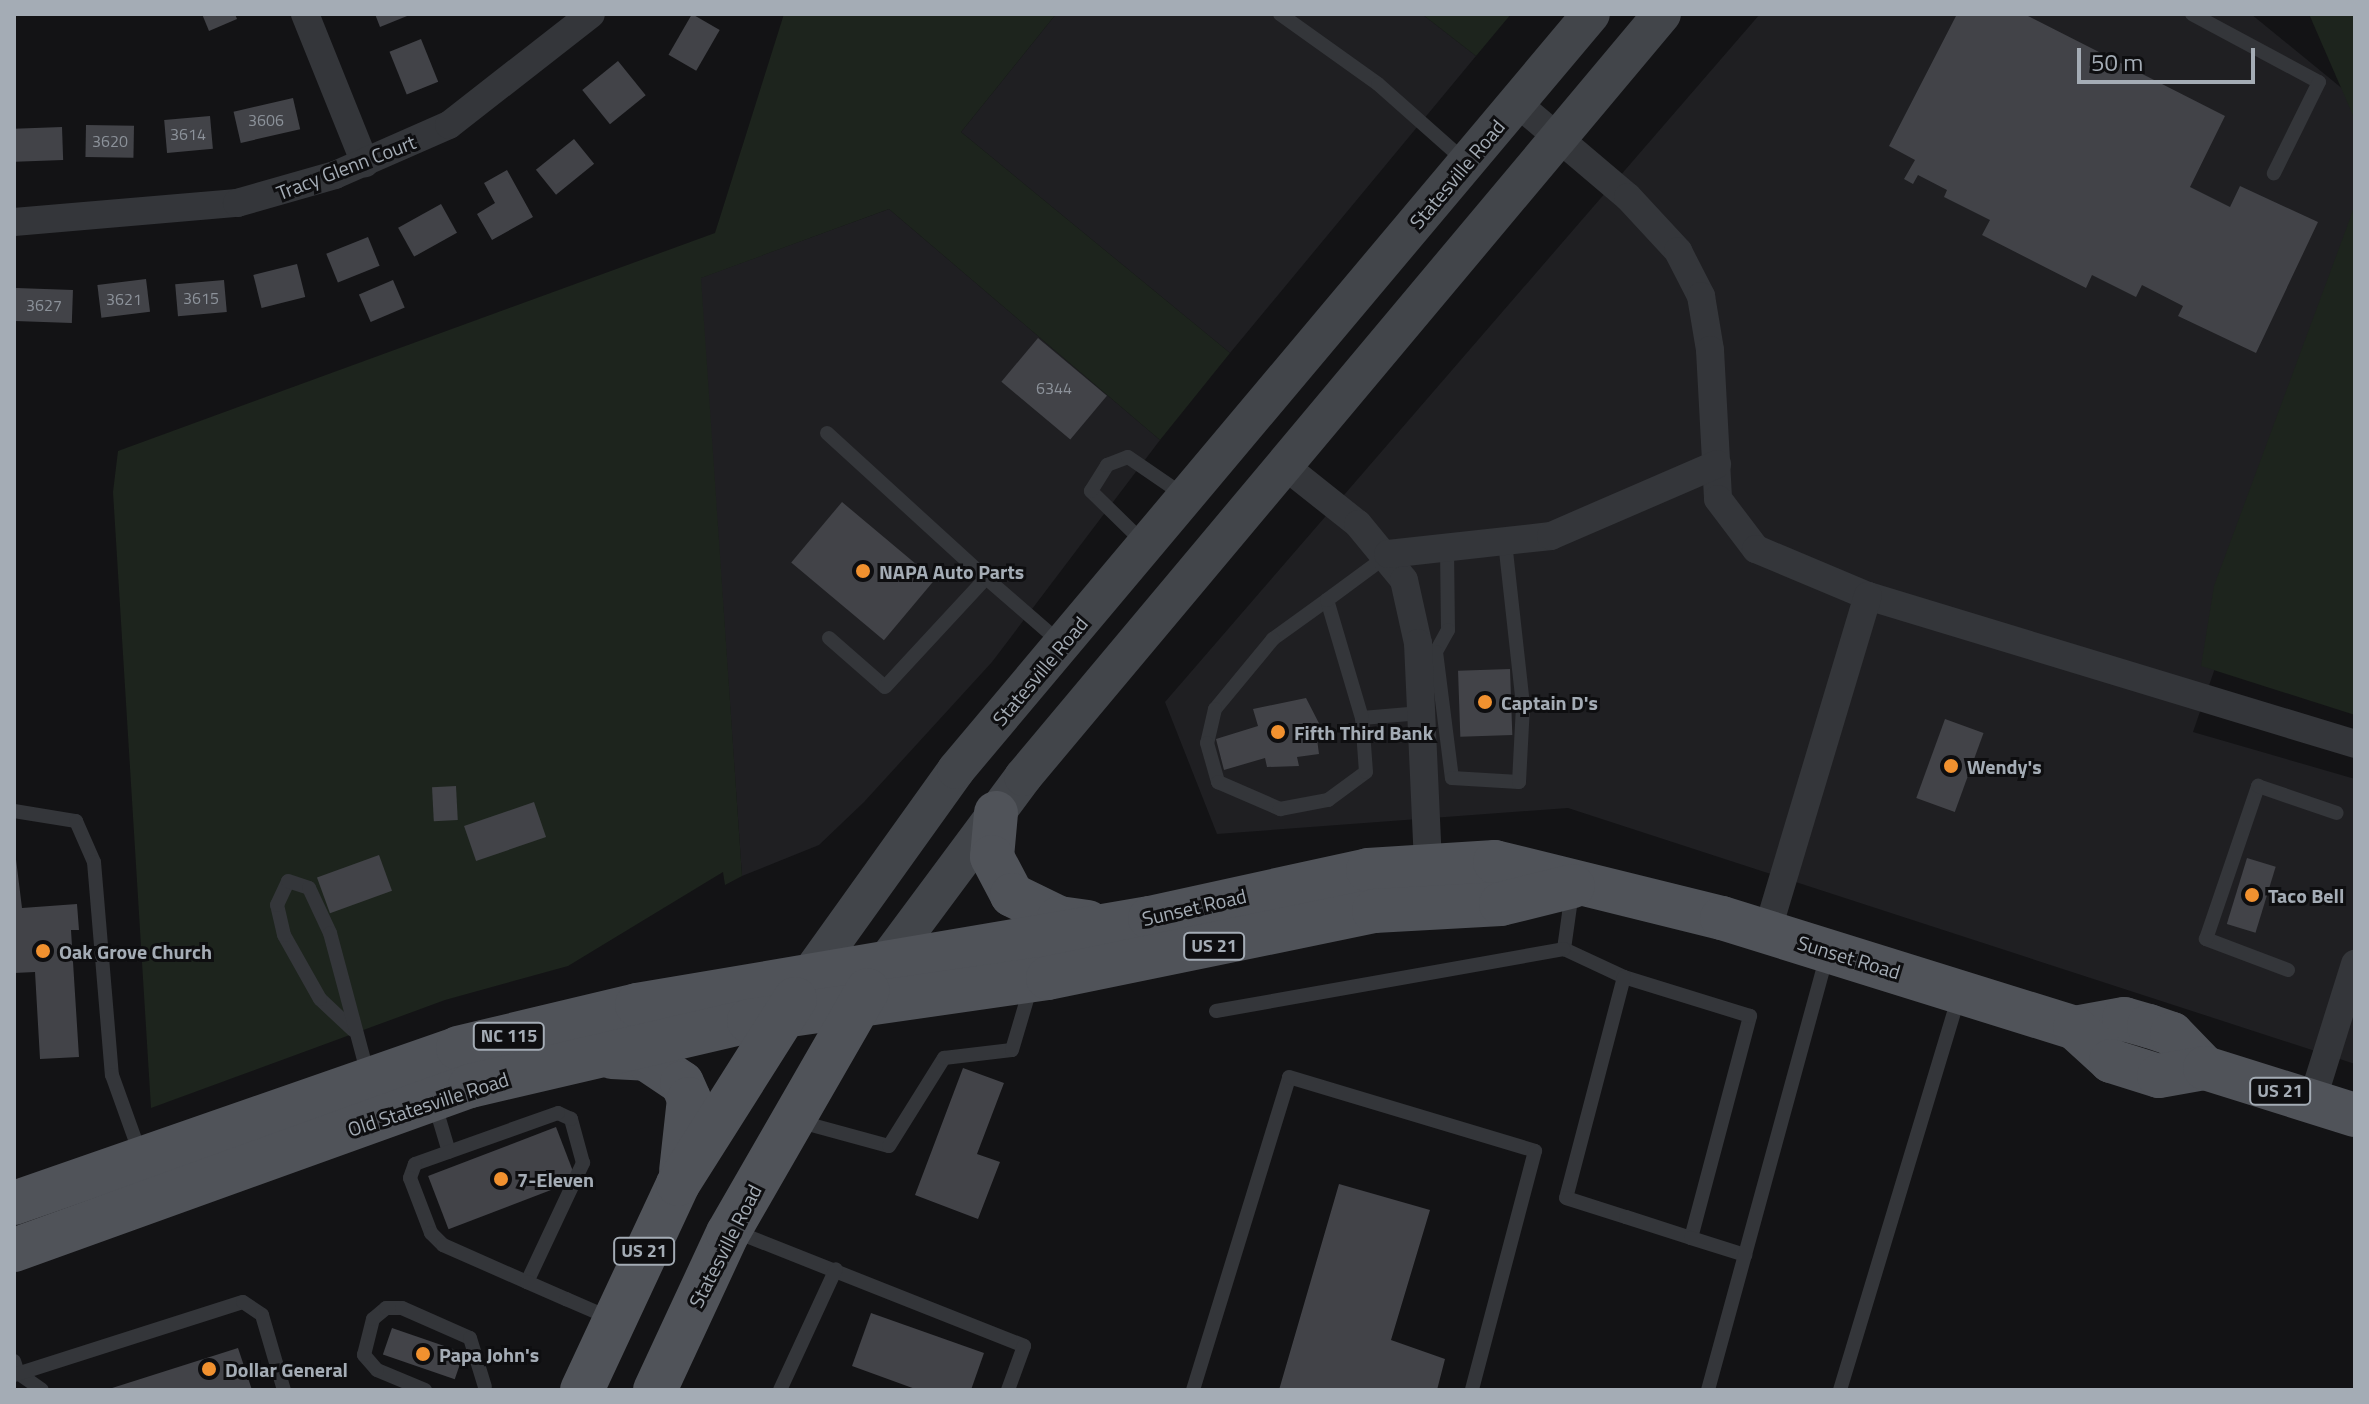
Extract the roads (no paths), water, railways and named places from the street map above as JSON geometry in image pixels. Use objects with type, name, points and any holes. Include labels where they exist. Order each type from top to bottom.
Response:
[{"type":"main road","name":"Statesville Road","points":[[582,1390],[678,1184],[813,970],[956,770],[1591,14]]},
{"type":"main road","name":"Statesville Road","points":[[655,1390],[730,1230],[888,959],[996,813],[1662,14]]},
{"type":"main road","points":[[996,813],[992,857],[1012,895],[1059,918],[1110,925]]},
{"type":"main road","name":"Sunset Road","points":[[813,970],[1110,925],[1295,883],[1428,865],[1495,862],[1573,886],[1767,932],[2075,1028],[2124,1019],[2160,1030],[2205,1068],[2355,1115]]},
{"type":"main road","name":"Sunset Road","points":[[855,1011],[1033,980],[1304,923],[1501,904],[1573,886]]},
{"type":"main road","name":"Old Statesville Road","points":[[14,1203],[458,1048],[813,970]]},
{"type":"main road","name":"Old Statesville Road","points":[[14,1250],[433,1099],[598,1057],[785,1016],[855,1011]]},
{"type":"main road","points":[[598,1057],[646,1059],[682,1083],[689,1099],[678,1184]]},
{"type":"street","points":[[305,14],[365,163]]},
{"type":"street","name":"Tracy Glenn Court","points":[[14,222],[237,203],[365,163],[449,125],[591,14]]},
{"type":"street","points":[[1517,103],[1628,197],[1678,251],[1701,296],[1718,499],[1756,549],[1868,596],[2355,744]]},
{"type":"street","points":[[1388,554],[1551,536],[1717,464]]},
{"type":"street","points":[[1285,466],[1388,554],[1413,610],[1428,865]]},
{"type":"street","points":[[1767,932],[1868,596]]},
{"type":"street","points":[[2312,1101],[2355,964]]},
{"type":"lane","points":[[1280,14],[1378,84],[1467,162]]},
{"type":"lane","points":[[2192,14],[2319,82],[2274,173]]},
{"type":"lane","points":[[827,433],[1063,644]]},
{"type":"lane","points":[[1147,545],[1091,491],[1107,465],[1128,457],[1186,498]]},
{"type":"lane","points":[[1447,549],[1448,630],[1436,652],[1452,778],[1519,782],[1523,705],[1512,629],[1505,542]]},
{"type":"lane","points":[[1327,600],[1362,718],[1366,772],[1328,800],[1280,809],[1218,782],[1207,743],[1215,709],[1264,651],[1327,600],[1388,554]]},
{"type":"lane","points":[[829,638],[885,687],[986,578]]},
{"type":"lane","points":[[1362,718],[1421,713]]},
{"type":"lane","points":[[2288,970],[2206,939],[2258,786],[2337,813]]},
{"type":"lane","points":[[14,811],[76,821],[94,862],[112,1075],[142,1159]]},
{"type":"lane","points":[[353,1030],[320,999],[284,935],[277,905],[288,881],[309,888],[330,933],[353,1030],[370,1079]]},
{"type":"lane","points":[[1564,949],[1573,886]]},
{"type":"lane","points":[[1216,1011],[1564,949],[1624,977],[1750,1016],[1691,1238]]},
{"type":"lane","points":[[1708,1390],[1828,950]]},
{"type":"lane","points":[[1624,977],[1566,1198],[1745,1255]]},
{"type":"lane","points":[[793,1120],[889,1146],[944,1058],[1012,1050],[1033,980]]},
{"type":"lane","points":[[1840,1390],[1960,992]]},
{"type":"lane","points":[[1193,1390],[1289,1077],[1535,1151],[1472,1390]]},
{"type":"lane","points":[[433,1099],[449,1152]]},
{"type":"lane","points":[[527,1282],[579,1180],[583,1163],[571,1119],[558,1113],[415,1164],[410,1178],[431,1233],[527,1282],[613,1319]]},
{"type":"lane","points":[[730,1230],[836,1269],[1024,1346],[1008,1390]]},
{"type":"lane","points":[[780,1390],[836,1269]]},
{"type":"lane","points":[[15,1370],[243,1302],[262,1315],[284,1390]]},
{"type":"lane","points":[[425,1390],[377,1370],[364,1355],[373,1319],[386,1308],[402,1308],[470,1338],[485,1389]]},
{"type":"lane","points":[[15,1370],[42,1390]]},
{"type":"place","name":"NAPA Auto Parts","points":[[863,571]]},
{"type":"place","name":"Captain D's","points":[[1485,702]]},
{"type":"place","name":"Fifth Third Bank","points":[[1278,732]]},
{"type":"place","name":"Wendy's","points":[[1951,766]]},
{"type":"place","name":"Taco Bell","points":[[2252,895]]},
{"type":"place","name":"Oak Grove Church","points":[[43,951]]},
{"type":"place","name":"7-Eleven","points":[[501,1179]]},
{"type":"place","name":"Papa John's","points":[[423,1354]]},
{"type":"place","name":"Dollar General","points":[[209,1369]]}]
